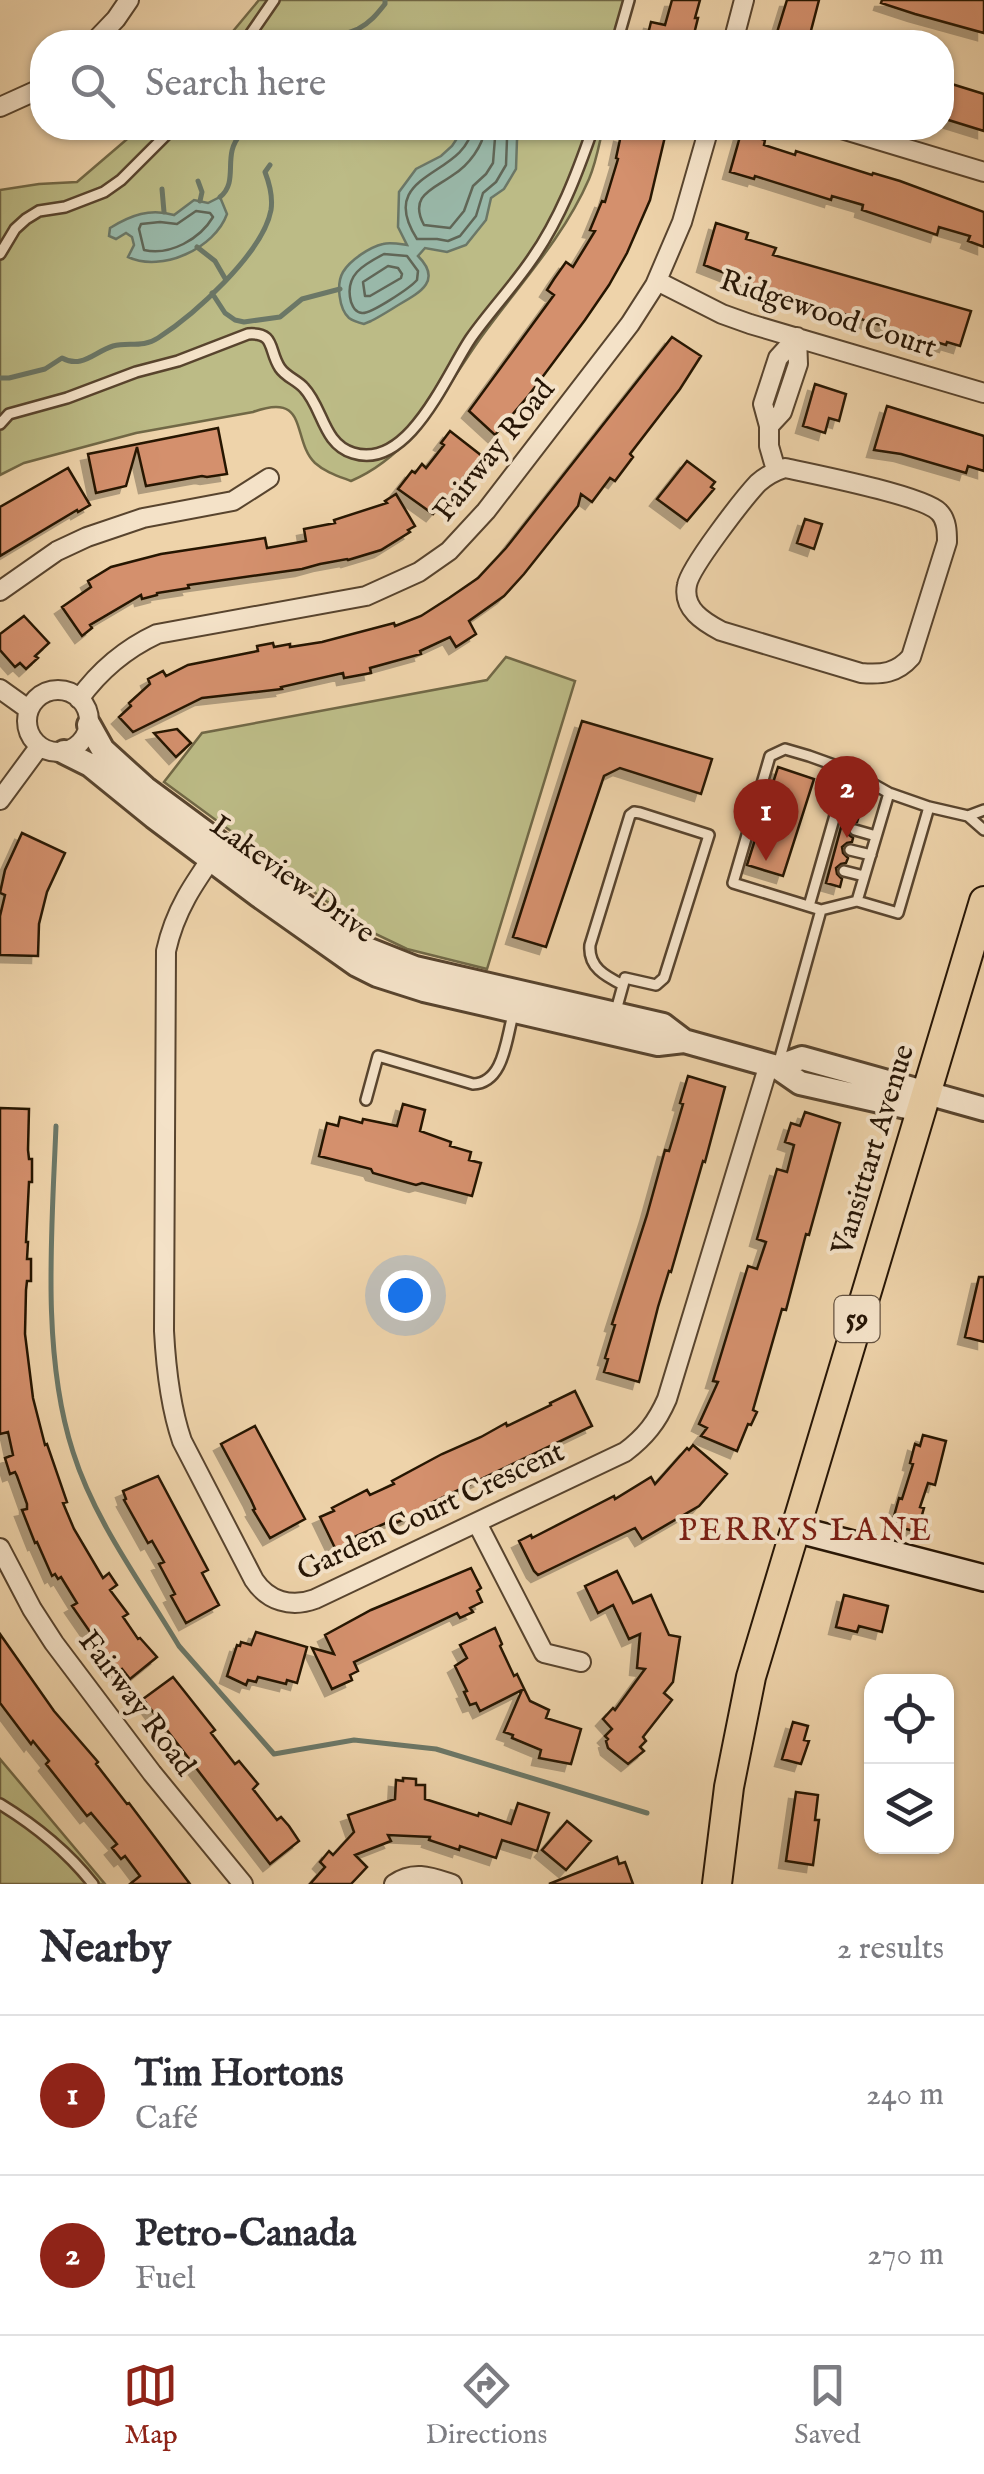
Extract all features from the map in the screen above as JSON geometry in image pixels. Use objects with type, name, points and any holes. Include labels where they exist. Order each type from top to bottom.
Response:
[{"type":"main road","name":"Vansittart Avenue","points":[[717,1884],[729,1787],[751,1677],[984,901]]},
{"type":"main road","points":[[795,1528],[984,1578]]},
{"type":"street","points":[[105,30],[129,0]]},
{"type":"street","points":[[736,30],[744,0]]},
{"type":"street","points":[[0,108],[30,94]]},
{"type":"street","name":"Fairway Road","points":[[79,699],[93,679],[118,657],[157,634],[366,596],[419,572],[462,538],[630,324],[657,281],[682,222],[706,140]]},
{"type":"street","points":[[878,140],[984,172]]},
{"type":"street","name":"Ridgewood Court","points":[[657,281],[722,314],[896,369],[983,390]]},
{"type":"street","points":[[776,470],[763,404],[778,358],[797,337]]},
{"type":"street","points":[[785,468],[917,500],[939,511],[948,528],[947,542],[910,657],[902,667],[881,674],[862,672],[722,632],[701,620],[690,606],[686,586],[697,562],[759,482],[776,470],[785,468]]},
{"type":"street","points":[[0,591],[56,551],[87,537],[143,518],[232,501],[269,478]]},
{"type":"street","points":[[0,688],[28,709]]},
{"type":"street","points":[[53,690],[79,699],[85,706],[89,725],[81,742],[64,752],[54,752],[30,736],[28,709],[36,699],[53,690]]},
{"type":"street","name":"Lakeview Drive","points":[[89,725],[97,742],[127,773],[322,942],[357,965],[400,983],[516,1002],[613,1024],[658,1044],[684,1041],[773,1066],[802,1058],[923,1100],[984,1109]]},
{"type":"street","points":[[0,800],[40,746]]},
{"type":"street","name":"Lakeview Drive","points":[[64,752],[216,852]]},
{"type":"street","name":"Garden Court Crescent","points":[[216,852],[182,904],[166,950],[164,1332],[169,1386],[182,1442],[254,1580],[274,1599],[308,1602],[625,1452],[643,1438],[668,1399],[773,1066]]},
{"type":"street","points":[[478,1522],[544,1653],[581,1662]]},
{"type":"street","name":"Fairway Road","points":[[0,1548],[38,1619],[77,1675],[243,1884]]},
{"type":"street","points":[[394,1884],[404,1876],[418,1874],[452,1884]]},
{"type":"lane","points":[[253,30],[274,0]]},
{"type":"lane","points":[[620,30],[628,0]]},
{"type":"lane","points":[[0,254],[26,219],[39,211],[65,207],[104,192],[161,140]]},
{"type":"lane","points":[[3,418],[248,334],[259,334],[269,341],[282,370],[308,394],[338,445],[360,455],[387,450],[427,412],[465,346],[542,244],[561,211],[588,140]]},
{"type":"lane","points":[[929,806],[898,913],[857,901],[821,910],[733,882],[770,756],[785,750],[848,770],[889,793],[968,816],[984,830]]},
{"type":"lane","points":[[808,906],[826,865],[848,770]]},
{"type":"lane","points":[[857,901],[889,793]]},
{"type":"lane","points":[[968,816],[984,810]]},
{"type":"lane","points":[[613,1024],[624,984],[625,978],[656,985],[664,978],[710,835],[634,812],[589,956],[606,977],[624,984]]},
{"type":"lane","points":[[855,830],[876,836]]},
{"type":"lane","points":[[850,850],[870,856]]},
{"type":"lane","points":[[844,871],[864,876]]},
{"type":"lane","points":[[773,1066],[821,910]]},
{"type":"lane","points":[[366,1100],[378,1056],[473,1084],[487,1082],[498,1070],[516,1002]]},
{"type":"lane","points":[[0,1804],[52,1840],[93,1884]]},
{"type":"shaded area","points":[[259,0],[633,0],[626,30],[234,30]]},
{"type":"shaded area","points":[[126,140],[600,140],[589,179],[554,241],[426,418],[393,454],[351,481],[315,463],[291,413],[271,407],[136,433],[24,463],[0,475],[0,190],[77,182]]},
{"type":"shaded area","points":[[506,657],[575,681],[487,969],[407,949],[363,928],[164,782],[202,733],[487,680]]},
{"type":"shaded area","points":[[0,1759],[105,1884],[0,1884]]},
{"type":"water","points":[[456,140],[517,140],[516,169],[504,189],[491,198],[486,220],[466,245],[447,252],[425,248],[418,256],[425,264],[428,279],[415,295],[364,324],[351,319],[340,296],[343,272],[366,251],[389,243],[407,245],[398,227],[399,192],[416,169]]},
{"type":"water","points":[[220,197],[227,214],[221,226],[186,254],[156,262],[142,261],[128,257],[134,245],[132,237],[126,233],[116,239],[109,236],[110,228],[133,216],[157,212],[174,215],[194,200],[208,203]]},
{"type":"building","points":[[672,0],[700,0],[695,30],[649,30],[651,22],[665,25]]},
{"type":"building","points":[[787,0],[819,0],[811,30],[778,30]]},
{"type":"building","points":[[984,0],[984,33],[881,3]]},
{"type":"building","points":[[954,85],[984,94],[984,131],[954,122]]},
{"type":"building","points":[[620,140],[664,140],[650,200],[609,285],[495,435],[469,411],[554,295],[547,290],[554,279],[566,262],[573,267],[595,231],[590,230],[602,201],[605,202]]},
{"type":"building","points":[[739,140],[765,140],[764,145],[900,181],[984,212],[984,247],[968,241],[970,236],[939,227],[937,235],[862,210],[863,205],[730,172]]},
{"type":"building","points":[[716,223],[748,233],[746,239],[776,248],[773,255],[971,311],[960,346],[775,293],[704,265]]},
{"type":"building","points":[[672,337],[701,356],[680,389],[630,454],[633,457],[615,481],[610,478],[592,502],[581,494],[578,506],[524,574],[504,596],[469,621],[476,634],[456,647],[450,637],[420,651],[421,654],[370,668],[371,673],[344,678],[343,673],[282,689],[202,698],[133,732],[119,717],[150,684],[148,679],[163,671],[166,676],[188,665],[258,651],[257,646],[273,643],[274,647],[290,647],[394,623],[395,626],[421,616],[449,598],[478,578],[506,548]]},
{"type":"building","points":[[815,384],[846,394],[839,421],[829,418],[825,433],[803,426]]},
{"type":"building","points":[[887,406],[984,436],[984,471],[968,466],[966,473],[874,450]]},
{"type":"building","points":[[218,428],[227,474],[146,486],[137,447],[126,486],[96,493],[88,454]]},
{"type":"building","points":[[450,431],[482,456],[433,514],[398,489],[412,471],[415,473],[422,464],[426,468]]},
{"type":"building","points":[[687,461],[715,482],[711,487],[714,489],[687,521],[657,499]]},
{"type":"building","points":[[68,468],[90,505],[0,556],[0,507]]},
{"type":"building","points":[[396,494],[415,526],[381,550],[302,569],[188,585],[189,588],[142,599],[141,595],[90,625],[92,628],[82,636],[62,607],[91,587],[88,581],[111,567],[161,554],[265,538],[267,548],[306,541],[304,529],[335,523],[334,520],[387,503]]},
{"type":"building","points":[[805,519],[822,524],[814,549],[797,543]]},
{"type":"building","points":[[24,616],[49,643],[26,669],[20,663],[15,667],[0,650],[0,634]]},
{"type":"building","points":[[582,721],[712,759],[701,794],[620,768],[604,776],[546,947],[513,937]]},
{"type":"building","points":[[177,729],[191,743],[176,757],[154,733]]},
{"type":"building","points":[[778,767],[814,779],[783,876],[747,865]]},
{"type":"building","points":[[846,809],[860,813],[857,822],[847,829],[853,838],[842,847],[848,858],[846,863],[836,868],[842,879],[840,887],[826,883]]},
{"type":"building","points":[[22,833],[65,853],[47,892],[39,924],[38,956],[0,955],[0,916],[5,895],[0,893],[5,870]]},
{"type":"building","points":[[688,1076],[725,1087],[639,1382],[604,1372],[608,1359],[605,1358],[665,1150],[669,1151],[676,1128]]},
{"type":"building","points":[[403,1104],[425,1110],[420,1131],[471,1152],[469,1160],[481,1163],[472,1196],[422,1183],[416,1185],[319,1156],[327,1123],[338,1126],[340,1117],[397,1126]]},
{"type":"building","points":[[0,1108],[29,1109],[32,1182],[26,1242],[31,1281],[27,1281],[25,1334],[33,1398],[74,1529],[103,1578],[109,1573],[117,1585],[110,1590],[128,1614],[123,1617],[157,1657],[130,1679],[122,1669],[113,1668],[94,1644],[97,1642],[72,1606],[77,1603],[61,1577],[52,1576],[22,1510],[27,1509],[27,1504],[17,1476],[15,1472],[10,1474],[5,1458],[13,1455],[8,1432],[0,1434]]},
{"type":"building","points":[[805,1112],[840,1123],[786,1310],[782,1309],[753,1410],[757,1412],[737,1451],[701,1436],[707,1428],[699,1424],[718,1382],[713,1381],[748,1266],[757,1269],[766,1242],[757,1239],[777,1169],[787,1172],[794,1145],[785,1142],[791,1123],[800,1126]]},
{"type":"building","points":[[979,1277],[984,1277],[984,1342],[965,1337]]},
{"type":"building","points":[[575,1391],[592,1426],[396,1523],[395,1519],[347,1540],[349,1544],[336,1550],[320,1517],[334,1511],[332,1508],[367,1490],[370,1495],[394,1484],[392,1481],[442,1454]]},
{"type":"building","points":[[255,1426],[305,1519],[270,1538],[221,1444]]},
{"type":"building","points":[[923,1435],[946,1441],[935,1485],[928,1483],[920,1507],[924,1508],[917,1532],[903,1528],[905,1519],[894,1516],[913,1464],[910,1463],[915,1444],[920,1446]]},
{"type":"building","points":[[693,1445],[727,1474],[699,1506],[642,1539],[635,1528],[538,1575],[534,1571],[519,1541],[614,1496],[615,1499],[651,1477],[655,1484]]},
{"type":"building","points":[[158,1476],[208,1570],[202,1573],[219,1605],[186,1623],[159,1564],[164,1562],[152,1541],[148,1543],[124,1500],[123,1491]]},
{"type":"building","points":[[471,1568],[481,1588],[477,1591],[482,1602],[470,1608],[473,1612],[460,1618],[457,1613],[354,1662],[358,1671],[350,1675],[352,1680],[332,1689],[312,1648],[334,1654],[325,1635],[371,1610]]},
{"type":"building","points":[[617,1571],[633,1603],[651,1595],[669,1635],[680,1637],[673,1682],[664,1693],[672,1700],[643,1737],[646,1741],[640,1747],[644,1751],[628,1764],[608,1748],[605,1736],[612,1729],[603,1719],[615,1710],[645,1669],[637,1668],[640,1634],[629,1639],[613,1605],[598,1613],[585,1586]]},
{"type":"building","points":[[844,1595],[888,1606],[882,1632],[859,1626],[857,1632],[836,1627]]},
{"type":"building","points":[[495,1628],[514,1676],[517,1674],[530,1701],[549,1710],[546,1718],[581,1729],[571,1764],[539,1758],[541,1750],[504,1732],[522,1690],[480,1711],[476,1703],[470,1705],[455,1666],[467,1658],[460,1645]]},
{"type":"building","points":[[256,1632],[307,1647],[297,1683],[258,1677],[256,1682],[248,1680],[246,1685],[227,1676],[237,1645],[251,1645]]},
{"type":"building","points":[[0,1634],[54,1711],[98,1762],[190,1884],[130,1884],[140,1876],[125,1856],[121,1859],[112,1848],[117,1844],[91,1813],[87,1816],[46,1764],[49,1761],[0,1703]]},
{"type":"building","points":[[173,1677],[215,1730],[211,1733],[235,1764],[239,1761],[258,1784],[253,1789],[299,1841],[270,1864],[143,1699]]},
{"type":"building","points":[[793,1722],[808,1726],[804,1740],[809,1741],[801,1764],[782,1759]]},
{"type":"building","points":[[403,1778],[425,1785],[425,1799],[511,1824],[518,1803],[549,1813],[537,1851],[502,1840],[496,1858],[460,1846],[459,1850],[429,1840],[430,1837],[388,1835],[391,1841],[355,1855],[367,1867],[351,1884],[310,1884],[325,1867],[320,1862],[329,1851],[333,1855],[354,1832],[348,1815],[395,1799],[396,1780]]},
{"type":"building","points":[[796,1792],[818,1795],[813,1865],[786,1861]]},
{"type":"building","points":[[567,1821],[591,1841],[566,1870],[542,1850]]},
{"type":"building","points":[[617,1857],[619,1864],[625,1862],[633,1884],[549,1884]]},
{"type":"waterway","points":[[355,30],[376,15],[385,0]]},
{"type":"waterway","points":[[220,197],[229,183],[236,140]]},
{"type":"waterway","points":[[0,378],[45,369],[62,358],[82,361],[113,346],[147,343],[173,328],[225,282],[255,245],[271,210],[265,172],[270,165]]},
{"type":"waterway","points":[[198,181],[200,201]]},
{"type":"waterway","points":[[162,189],[164,212]]},
{"type":"waterway","points":[[197,247],[215,261],[226,280]]},
{"type":"waterway","points":[[212,293],[225,313],[244,322],[280,317],[302,299],[340,289]]},
{"type":"waterway","points":[[56,1126],[51,1290],[56,1374],[63,1414],[82,1478],[94,1503],[179,1646],[274,1754],[354,1740],[436,1749],[647,1813]]},
{"type":"place","name":"Petro-Canada","points":[[847,838]]},
{"type":"place","name":"Tim Hortons","points":[[766,861]]},
{"type":"district","name":"PERRYS LANE","points":[[806,1531]]}]
